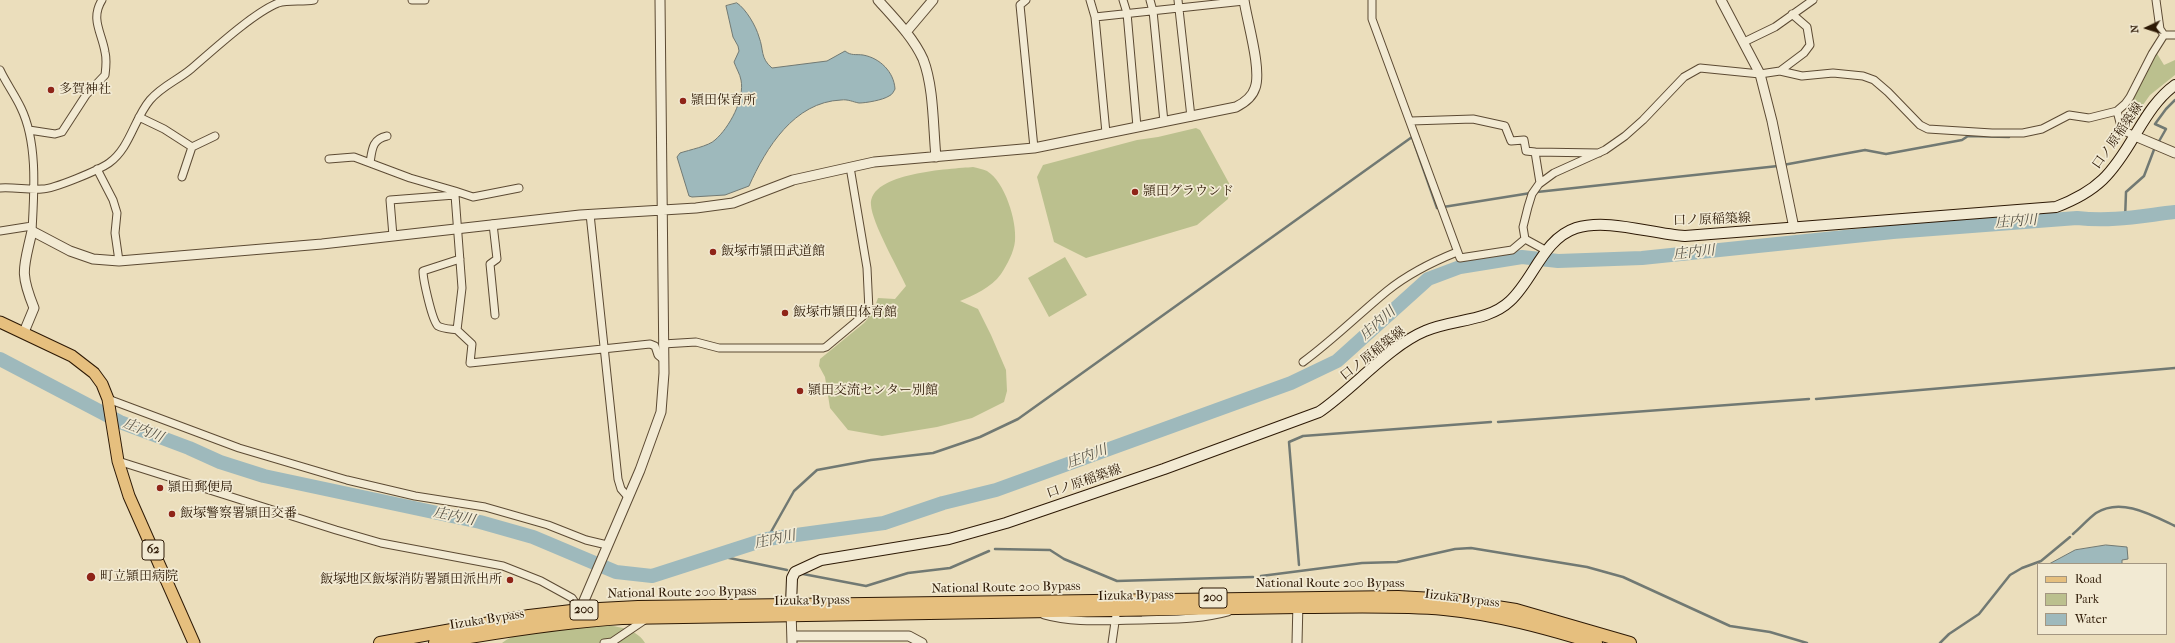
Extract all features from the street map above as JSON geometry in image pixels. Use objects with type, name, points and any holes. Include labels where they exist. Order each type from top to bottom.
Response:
[{"type":"highway","name":"National Route 200 Bypass","points":[[380,643],[529,616],[580,615],[638,607],[791,610],[1298,602],[1398,597],[1452,600],[1516,610],[1630,643]]},
{"type":"highway","name":"Iizuka Bypass","points":[[435,643],[580,615],[647,617],[791,610],[1034,612],[1116,615],[1241,608],[1298,602],[1456,611],[1512,620],[1596,643]]},
{"type":"main road","name":"口ノ原稲築線","points":[[791,610],[792,578],[795,572],[821,560],[949,539],[1006,523],[1164,469],[1319,412],[1335,401],[1394,351],[1424,331],[1496,311],[1507,304],[1519,292],[1546,252],[1564,233],[1588,225],[1612,225],[1649,232],[1685,236],[2056,207],[2079,198],[2100,184],[2116,166],[2147,114],[2175,85]]},
{"type":"main road","name":"62","points":[[0,322],[24,332],[72,356],[85,365],[102,384],[108,399],[118,458],[129,496],[194,643]]},
{"type":"street","points":[[29,130],[55,134],[62,132],[86,95],[105,75],[105,52],[96,18],[97,7],[102,0]]},
{"type":"street","points":[[0,188],[16,187],[34,189],[56,187],[110,162],[121,150],[131,135],[139,117],[150,100],[169,83],[190,70],[264,10],[279,3],[314,0]]},
{"type":"street","points":[[412,0],[424,0]]},
{"type":"street","points":[[580,615],[661,412],[664,360],[660,0]]},
{"type":"street","points":[[878,0],[906,32],[923,59],[928,76],[936,158]]},
{"type":"street","points":[[906,32],[933,0]]},
{"type":"street","points":[[1090,0],[1095,17],[1106,133]]},
{"type":"street","points":[[1122,0],[1127,13],[1137,127]]},
{"type":"street","points":[[1150,0],[1153,11],[1164,122]]},
{"type":"street","points":[[1178,0],[1191,116]]},
{"type":"street","points":[[0,231],[32,228],[70,251],[93,259],[119,261],[322,244],[590,214],[696,208],[733,203],[793,180],[874,162],[936,158],[1034,148],[1236,107],[1246,101],[1255,89],[1258,76],[1244,0],[1203,3],[1180,8],[1095,17]]},
{"type":"street","points":[[1372,0],[1372,19],[1411,121],[1460,258],[1512,250],[1525,239]]},
{"type":"street","points":[[1721,0],[1760,74],[1774,128],[1794,228]]},
{"type":"street","points":[[1744,42],[1775,27],[1813,0]]},
{"type":"street","points":[[2156,0],[2160,29],[2164,35]]},
{"type":"street","points":[[1021,2],[1034,148]]},
{"type":"street","points":[[1780,71],[1804,53],[1810,45],[1807,27],[1792,14]]},
{"type":"street","points":[[2164,35],[2175,35]]},
{"type":"street","points":[[1546,252],[1525,239],[1523,227],[1528,207],[1535,189],[1540,183],[1554,173],[1599,153],[1625,136],[1643,120],[1684,77],[1695,69],[1707,68],[1760,74],[1780,71],[1802,76],[1833,73],[1863,76],[1874,80],[1920,125],[1928,129],[1992,133],[2023,133],[2042,129],[2069,115],[2088,118],[2117,111],[2130,98],[2152,54],[2164,35]]},
{"type":"street","points":[[0,70],[21,108],[29,130],[34,189],[32,228],[24,263],[23,275],[25,285],[34,308],[24,332]]},
{"type":"street","points":[[2117,111],[2122,130],[2175,153]]},
{"type":"street","points":[[139,117],[164,129],[192,147]]},
{"type":"street","points":[[1411,121],[1473,119],[1505,126],[1511,141],[1524,140],[1526,151],[1599,153]]},
{"type":"street","points":[[182,177],[192,147],[215,136]]},
{"type":"street","points":[[370,163],[375,141],[387,136]]},
{"type":"street","points":[[1535,152],[1540,183]]},
{"type":"street","points":[[329,159],[354,157],[410,178],[455,193],[473,197],[520,188]]},
{"type":"street","points":[[663,344],[696,342],[719,348],[823,348],[869,311],[867,268],[850,167]]},
{"type":"street","points":[[97,169],[113,200],[117,213],[115,233],[119,261]]},
{"type":"street","points":[[455,193],[462,288],[457,330]]},
{"type":"street","points":[[393,236],[390,200],[455,193]]},
{"type":"street","points":[[590,214],[618,479],[621,489],[628,497]]},
{"type":"street","points":[[493,224],[497,259],[490,264],[495,315]]},
{"type":"street","points":[[1303,362],[1322,348],[1388,290],[1416,271],[1457,252]]},
{"type":"street","points":[[460,259],[423,271],[423,280],[434,320],[438,326],[457,330],[472,344],[470,363],[650,344],[655,346],[658,355],[664,360]]},
{"type":"street","points":[[108,399],[239,448],[312,470],[415,496],[485,507],[548,525],[586,540],[607,546]]},
{"type":"street","points":[[118,458],[208,491],[366,539],[503,566],[540,581],[572,598],[580,615]]},
{"type":"street","points":[[1297,643],[1298,602]]},
{"type":"street","points":[[791,610],[792,640],[909,636],[918,641]]},
{"type":"street","points":[[1112,643],[1116,615]]},
{"type":"street","points":[[604,643],[612,642],[647,617]]},
{"type":"green space","points":[[2156,52],[2164,65],[2175,60],[2175,75],[2150,95],[2140,109],[2131,101]]},
{"type":"green space","name":"頴田グラウンド","points":[[1196,128],[1200,130],[1230,185],[1228,199],[1197,225],[1086,258],[1054,242],[1037,177],[1043,165],[1137,140],[1158,137]]},
{"type":"green space","points":[[973,167],[987,171],[999,184],[1012,213],[1014,223],[1015,241],[1006,267],[997,279],[987,287],[960,301],[978,309],[991,335],[1006,370],[1007,391],[1004,402],[972,418],[937,427],[882,436],[848,430],[830,408],[825,377],[819,366],[820,359],[864,323],[872,314],[878,298],[895,299],[906,286],[886,246],[872,213],[871,205],[874,194],[883,185],[913,174]]},
{"type":"green space","points":[[1065,257],[1087,295],[1049,317],[1028,278]]},
{"type":"green space","points":[[587,624],[627,629],[640,637],[645,643],[502,643],[511,637],[531,630]]},
{"type":"water","points":[[737,3],[744,9],[753,23],[761,42],[764,57],[772,68],[827,61],[845,51],[847,53],[863,55],[875,59],[889,72],[895,89],[893,93],[883,99],[859,103],[841,100],[824,103],[809,109],[796,118],[773,143],[749,186],[725,195],[692,197],[689,196],[677,157],[680,153],[704,146],[715,140],[726,128],[735,113],[741,96],[741,80],[734,62],[739,51],[733,37],[726,6]]},
{"type":"water","points":[[2106,545],[2127,547],[2128,559],[2122,560],[2122,563],[2051,563],[2075,550]]},
{"type":"waterway","points":[[2158,143],[2166,129],[2155,124],[2175,100]]},
{"type":"waterway","points":[[1783,165],[1865,150],[1886,154],[1962,140],[1968,136],[2009,137]]},
{"type":"waterway","points":[[767,539],[794,491],[817,470],[871,460],[933,453],[980,437],[1018,419],[1412,137],[1437,208],[1537,192],[1778,166]]},
{"type":"waterway","points":[[2125,220],[2126,192],[2144,176],[2155,147]]},
{"type":"waterway","name":"庄内川","points":[[0,359],[120,422],[189,448],[220,462],[264,476],[480,522],[533,537],[616,572],[652,576],[767,539],[884,523],[943,503],[996,490],[1291,383],[1337,361],[1428,279],[1460,267],[1522,257],[1558,261],[1642,258],[1893,232],[2077,218],[2114,219],[2175,212]]},
{"type":"waterway","points":[[1816,399],[2175,368]]},
{"type":"waterway","points":[[1498,422],[1809,399]]},
{"type":"waterway","points":[[1299,565],[1289,442],[1303,436],[1491,422]]},
{"type":"waterway","points":[[2073,534],[2096,513],[2116,507],[2136,509],[2175,526]]},
{"type":"waterway","points":[[1940,643],[1949,634],[1979,614],[2010,575],[2022,568],[2041,561],[2070,537]]},
{"type":"waterway","points":[[1261,576],[1362,563],[1397,562],[1455,549],[1471,548],[1587,567],[1623,577],[1730,626],[1770,632],[1807,643]]},
{"type":"waterway","points":[[995,549],[1050,550],[1064,559],[1117,581],[1253,577]]},
{"type":"waterway","points":[[803,574],[866,586],[908,573],[950,568],[989,551]]},
{"type":"waterway","points":[[715,555],[787,570]]},
{"type":"place","name":"多賀神社","points":[[51,90]]},
{"type":"place","name":"頴田保育所","points":[[683,101]]},
{"type":"place","name":"頴田グラウンド","points":[[1135,192]]},
{"type":"place","name":"飯塚市頴田武道館","points":[[713,252]]},
{"type":"place","name":"飯塚市頴田体育館","points":[[785,313]]},
{"type":"place","name":"頴田交流センター別館","points":[[800,391]]},
{"type":"place","name":"頴田郵便局","points":[[160,488]]},
{"type":"place","name":"飯塚警察署頴田交番","points":[[172,514]]},
{"type":"place","name":"町立頴田病院","points":[[91,577]]},
{"type":"place","name":"飯塚地区飯塚消防署頴田派出所","points":[[510,580]]}]
